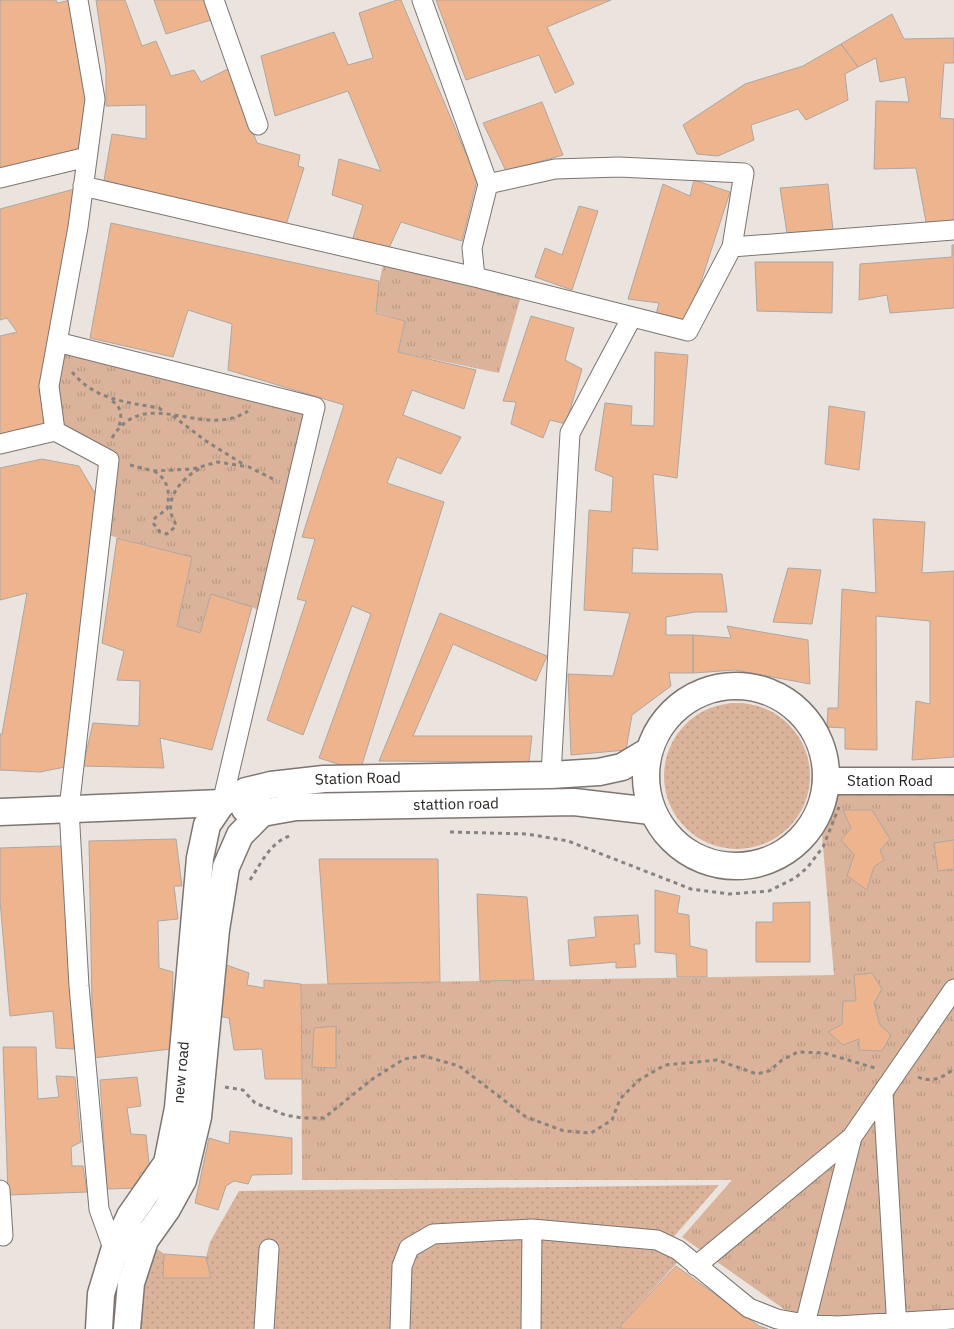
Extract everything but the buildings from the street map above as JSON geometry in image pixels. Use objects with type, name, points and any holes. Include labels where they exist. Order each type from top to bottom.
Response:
[{"type":"main road","name":"Station Road","points":[[734,685],[764,690],[790,704],[804,718],[810,725],[823,752],[826,781],[820,811],[804,837],[780,856],[751,866],[721,866],[691,856],[668,837],[651,811],[647,752],[659,725],[680,704],[705,690],[734,685]]},
{"type":"main road","name":"Station Road","points":[[69,809],[222,803],[246,791],[263,787],[324,779],[551,775],[599,772],[622,767],[647,752]]},
{"type":"main road","name":"Station Road","points":[[826,781],[954,781]]},
{"type":"main road","name":"stattion road","points":[[262,813],[296,808],[574,802],[651,811]]},
{"type":"main road","points":[[222,803],[262,813]]},
{"type":"main road","points":[[222,803],[237,812],[239,828],[226,867]]},
{"type":"main road","name":"new road","points":[[99,1329],[101,1294],[114,1250],[130,1216],[167,1163],[178,1108],[200,858],[207,825],[222,803]]},
{"type":"main road","points":[[0,812],[69,809]]},
{"type":"main road","name":"new road","points":[[127,1329],[131,1283],[138,1261],[146,1240],[167,1209],[183,1180],[198,1117],[216,930],[226,867],[240,835],[262,813]]},
{"type":"street","points":[[55,431],[49,386],[58,342],[95,99],[78,0]]},
{"type":"street","points":[[214,0],[258,125]]},
{"type":"street","points":[[422,0],[488,184],[472,248],[475,277]]},
{"type":"street","points":[[0,178],[87,157]]},
{"type":"street","points":[[83,186],[475,277],[688,331],[732,247],[744,173],[619,167],[555,169],[488,184]]},
{"type":"street","points":[[732,247],[954,230]]},
{"type":"street","points":[[551,775],[570,433],[632,317]]},
{"type":"street","points":[[58,342],[315,407],[222,803]]},
{"type":"street","points":[[0,444],[55,431],[108,460],[69,809],[79,986],[99,1209],[114,1250],[138,1261]]},
{"type":"street","points":[[696,1266],[852,1137],[954,990]]},
{"type":"street","points":[[883,1093],[897,1326]]},
{"type":"street","points":[[805,1324],[852,1137]]},
{"type":"street","points":[[0,1190],[3,1236]]},
{"type":"street","points":[[400,1329],[402,1266],[409,1248],[434,1234],[532,1228],[657,1240],[678,1250],[749,1308],[778,1319],[805,1324],[837,1326],[897,1326],[954,1319]]},
{"type":"street","points":[[530,1329],[532,1228]]},
{"type":"street","points":[[264,1329],[269,1249]]},
{"type":"path","points":[[58,342],[62,360],[76,377],[97,393],[117,404],[121,412],[118,427],[108,443],[108,460],[153,471],[161,475],[168,485],[167,510],[155,518],[153,523],[160,532],[166,534],[176,526],[171,512],[175,492],[188,476],[207,465]]},
{"type":"path","points":[[118,427],[149,412],[167,413],[192,420],[219,420],[244,414],[258,404],[262,394]]},
{"type":"path","points":[[108,398],[159,408],[178,419],[206,442],[295,493]]},
{"type":"path","points":[[153,471],[192,469],[218,462],[249,467]]},
{"type":"path","points":[[440,831],[528,834],[568,842],[691,889],[729,894],[769,891],[795,878],[807,868],[823,848],[838,808],[842,804]]},
{"type":"path","points":[[247,886],[270,848],[285,837],[301,832]]},
{"type":"path","points":[[201,1094],[226,1086],[243,1090],[255,1103],[285,1115],[302,1118],[324,1118],[371,1080],[404,1059],[424,1056],[459,1066],[526,1117],[564,1131],[591,1133],[612,1120],[620,1099],[638,1080],[666,1065],[716,1060],[757,1074],[769,1071],[782,1060],[798,1052],[824,1053],[883,1070],[898,1070],[927,1081],[945,1076],[954,1069]]},
{"type":"green space","points":[[385,256],[523,289],[499,373],[398,352],[405,321],[373,311]]},
{"type":"green space","points":[[57,342],[315,407],[266,614],[252,607],[211,595],[200,633],[177,626],[192,557],[100,533],[108,460],[55,431]]},
{"type":"green space","points":[[737,703],[765,708],[789,724],[805,748],[810,776],[805,804],[789,828],[765,844],[737,849],[709,844],[685,828],[669,804],[664,776],[669,748],[685,724],[709,708]]},
{"type":"green space","points":[[826,781],[954,781],[954,1319],[805,1324],[682,1237],[732,1180],[302,1180],[301,984],[834,975],[820,811]]},
{"type":"green space","points":[[719,1185],[671,1240],[684,1255],[621,1325],[621,1329],[127,1329],[145,1240],[164,1254],[163,1277],[210,1278],[206,1257],[210,1242],[239,1191]]}]
